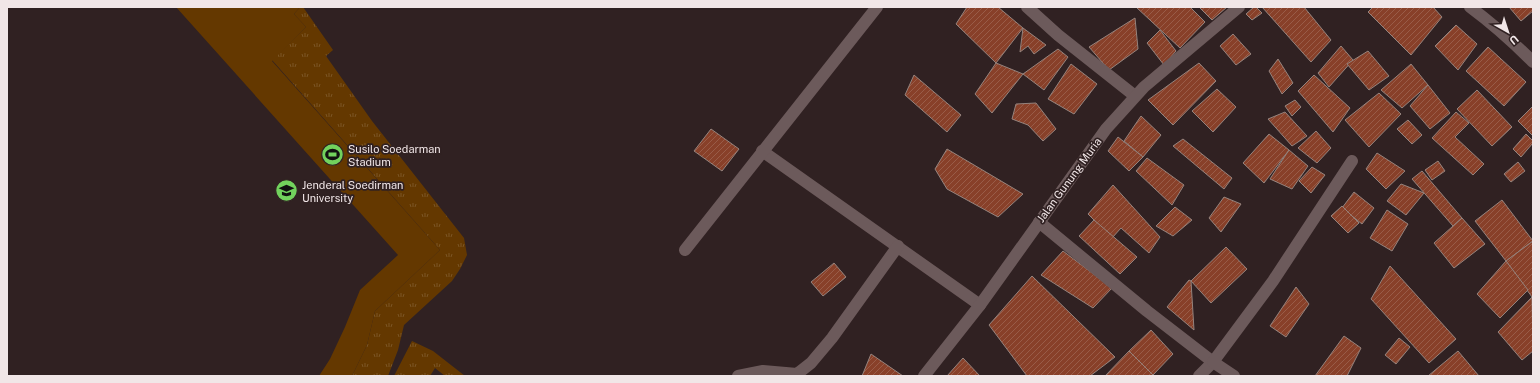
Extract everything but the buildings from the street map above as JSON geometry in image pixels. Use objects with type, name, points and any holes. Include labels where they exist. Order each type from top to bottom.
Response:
[{"type":"street","points":[[685,250],[762,150],[877,7]]},
{"type":"street","points":[[1027,7],[1058,35],[1135,96]]},
{"type":"street","name":"Jalan Gunung Muria","points":[[924,376],[980,305],[1106,129],[1135,96],[1238,7]]},
{"type":"street","points":[[1470,7],[1494,24],[1533,62]]},
{"type":"street","points":[[762,150],[980,305]]},
{"type":"street","points":[[1199,376],[1213,362],[1273,281],[1352,161]]},
{"type":"street","points":[[1039,222],[1147,311],[1213,362],[1234,376]]},
{"type":"street","points":[[738,376],[763,371],[797,374],[812,363],[832,338],[898,246]]},
{"type":"green space","name":"Susilo Soedarman Stadium","points":[[176,7],[300,7],[294,14],[306,27],[272,61],[440,250],[375,311],[367,345],[352,376],[319,376],[330,359],[360,290],[398,255]]},
{"type":"green space","points":[[300,7],[303,7],[333,50],[326,56],[372,121],[464,238],[467,255],[460,269],[452,281],[404,325],[398,350],[388,376],[352,376],[367,345],[375,311],[440,250],[272,60],[306,27],[294,14]]},
{"type":"green space","points":[[412,341],[433,351],[465,376],[445,376],[435,368],[430,376],[394,376]]},
{"type":"place","name":"Susilo Soedarman Stadium","points":[[333,155]]},
{"type":"place","name":"Jenderal Soedirman University","points":[[286,191]]}]
